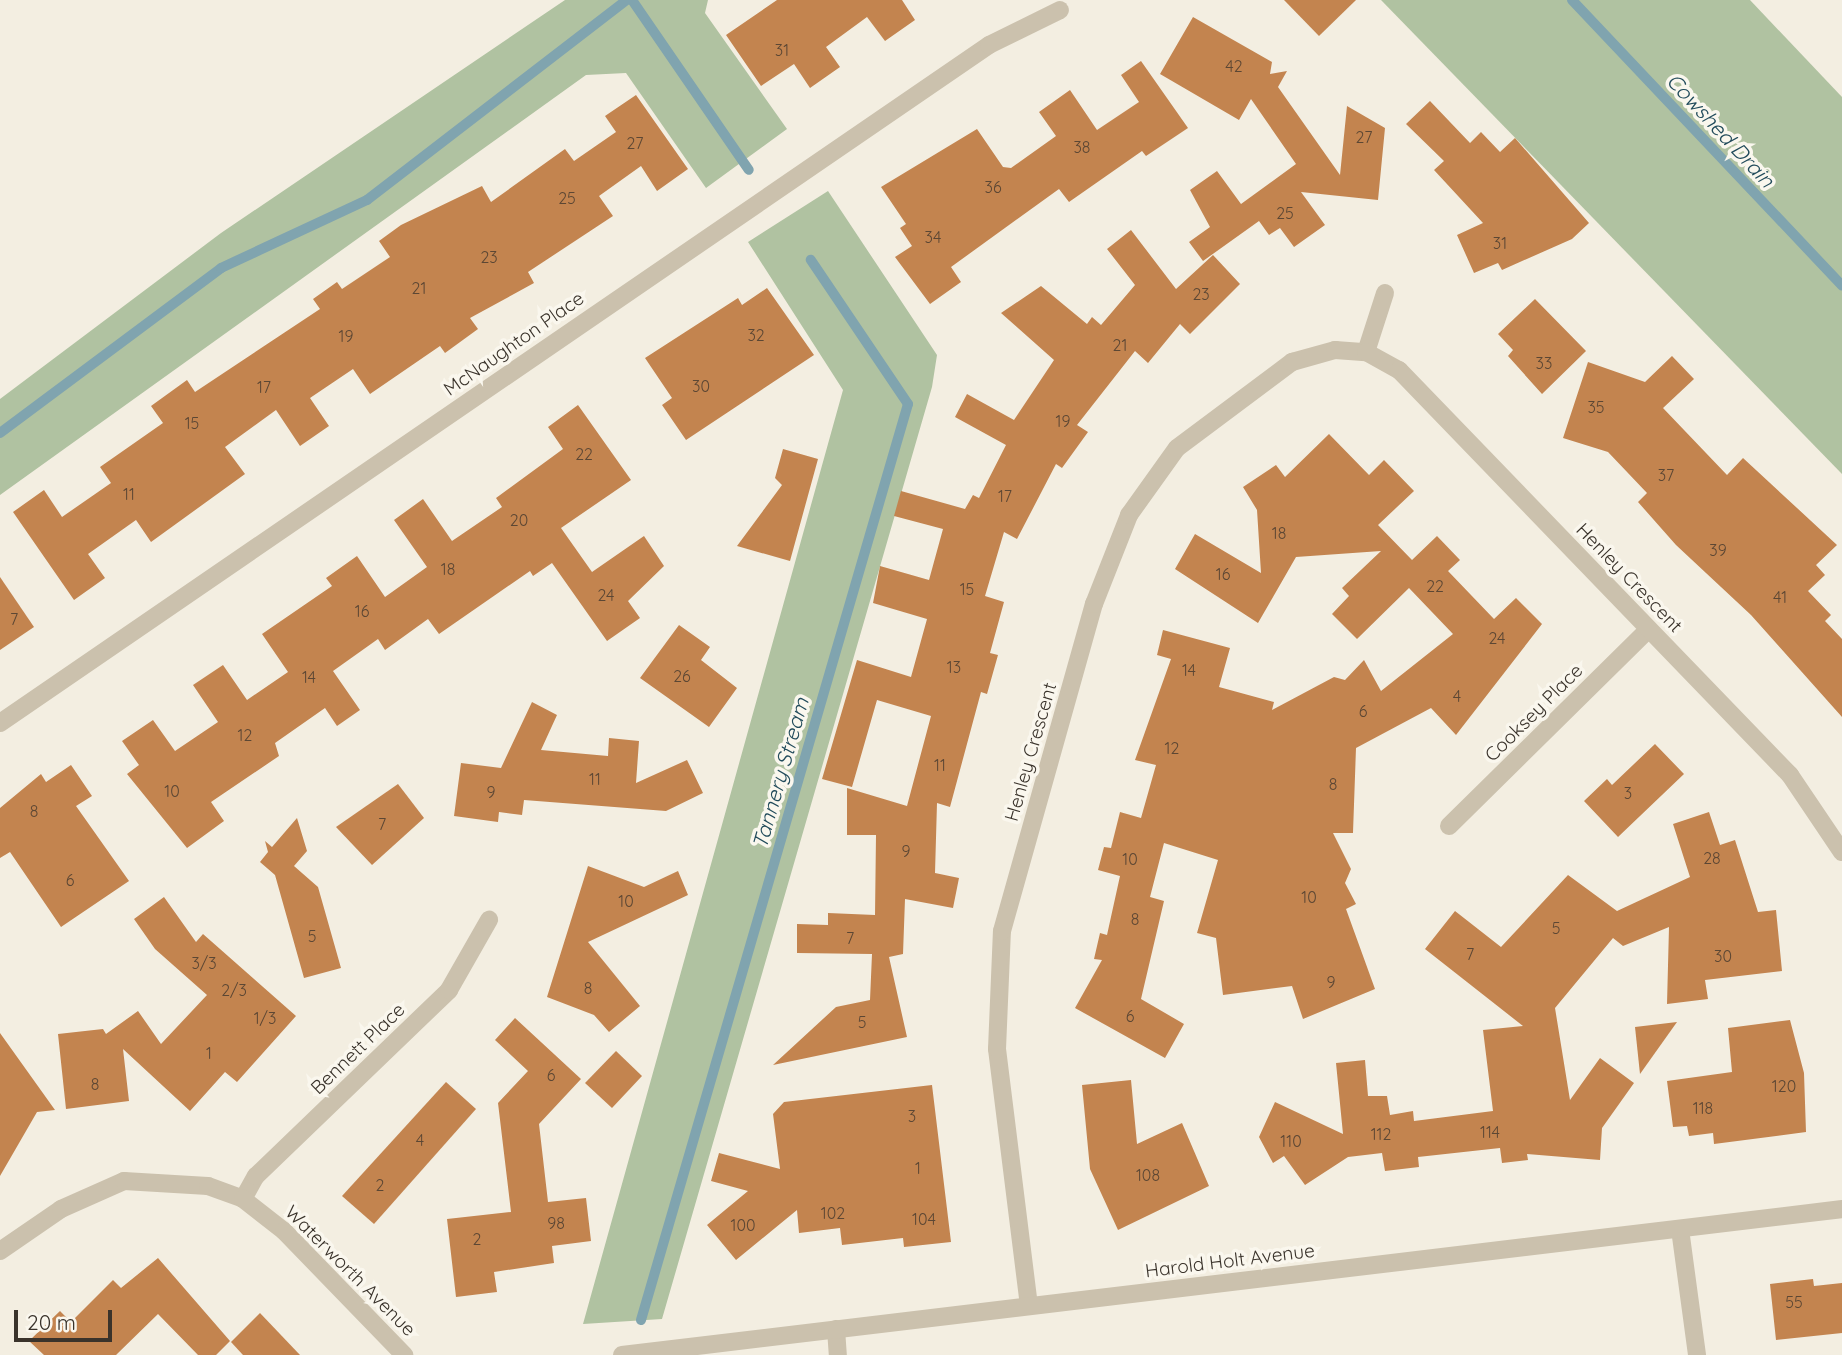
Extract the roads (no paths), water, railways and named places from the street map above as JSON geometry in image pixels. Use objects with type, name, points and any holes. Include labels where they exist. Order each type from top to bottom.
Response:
[{"type":"street","name":"McNaughton Place","points":[[0,723],[978,53],[1060,10]]},
{"type":"street","points":[[1366,352],[1385,293]]},
{"type":"street","name":"Henley Crescent","points":[[1029,1306],[997,1049],[1002,931],[1109,557],[1148,483],[1208,420],[1292,362],[1335,350],[1366,352],[1408,378],[1790,775],[1842,852]]},
{"type":"street","name":"Cooksey Place","points":[[1449,826],[1648,629]]},
{"type":"street","name":"Bennett Place","points":[[243,1199],[256,1176],[449,990],[489,920]]},
{"type":"street","name":"Waterworth Avenue","points":[[0,1251],[61,1209],[124,1181],[179,1181],[243,1199],[284,1231],[404,1355]]},
{"type":"street","name":"Harold Holt Avenue","points":[[622,1355],[1842,1209]]},
{"type":"street","points":[[1679,1229],[1697,1355]]},
{"type":"street","points":[[836,1329],[838,1355]]},
{"type":"waterway","points":[[0,433],[221,268],[367,200],[627,0]]},
{"type":"waterway","name":"Tannery Stream","points":[[632,0],[749,170]]},
{"type":"waterway","name":"Cowshed Drain","points":[[1572,0],[1842,286]]},
{"type":"waterway","name":"Tannery Stream","points":[[641,1320],[908,404],[811,260]]}]
